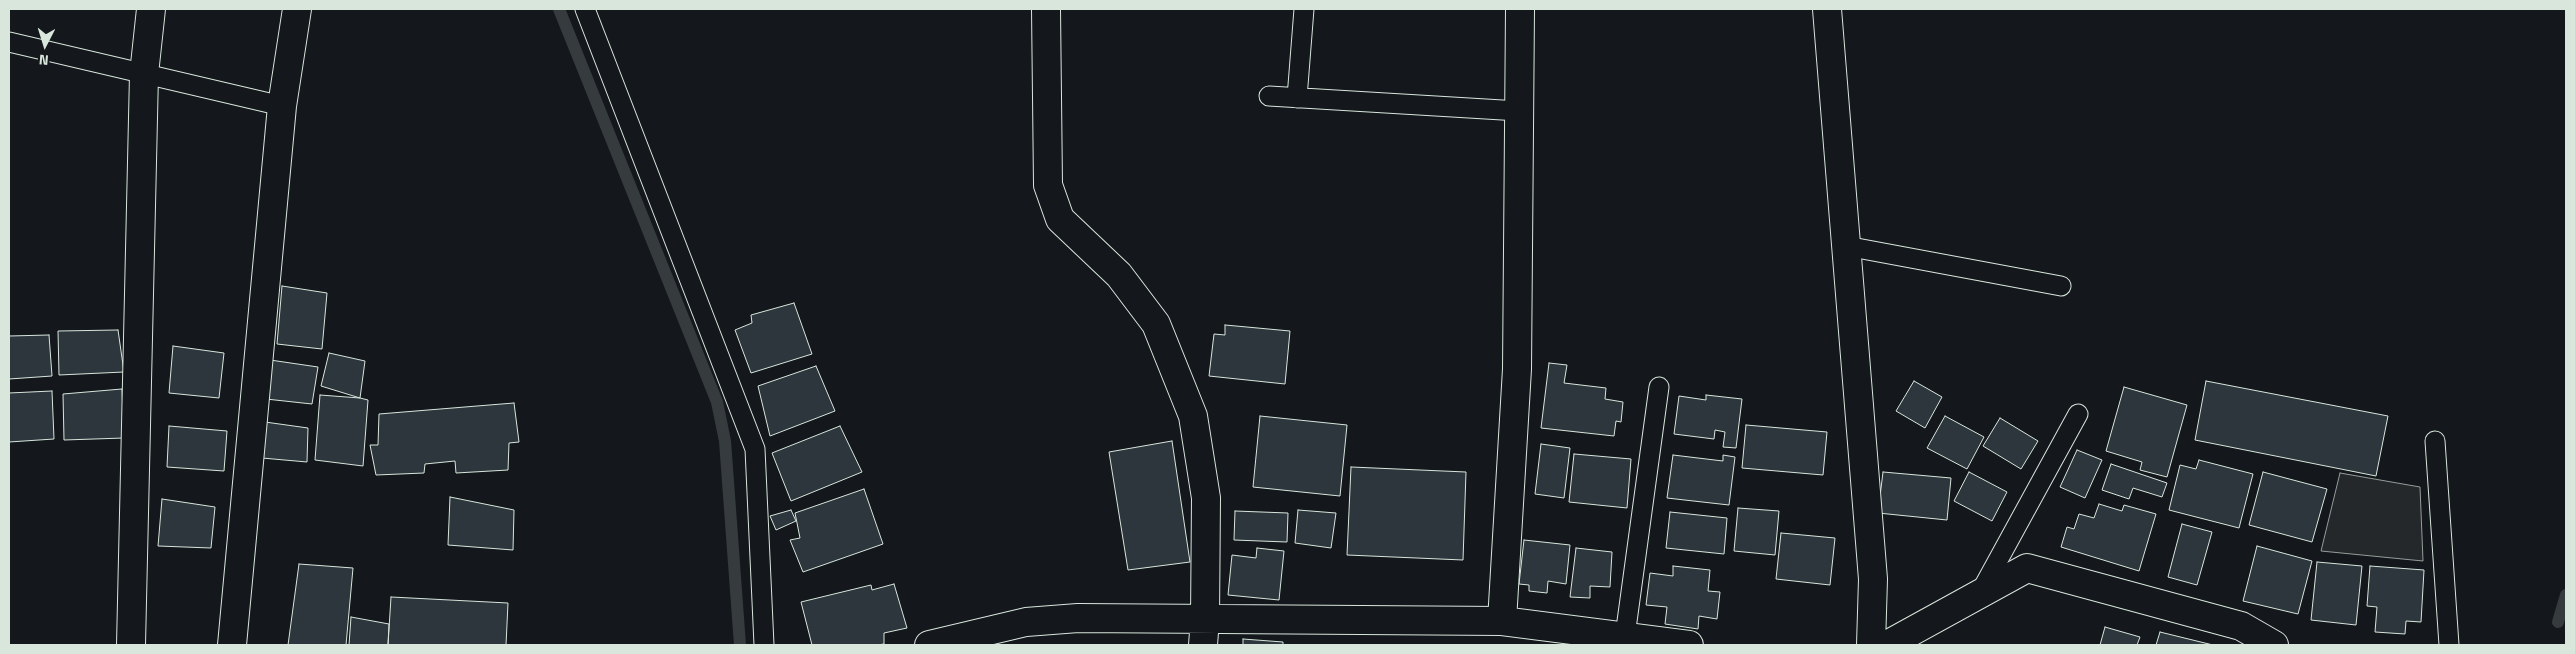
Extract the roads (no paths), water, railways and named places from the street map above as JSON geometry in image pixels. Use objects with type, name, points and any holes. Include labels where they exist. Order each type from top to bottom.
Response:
[{"type":"street","points":[[131,645],[144,74],[151,9]]},
{"type":"street","points":[[232,645],[282,106],[297,9]]},
{"type":"street","points":[[1046,9],[1048,186],[1060,218],[1118,274],[1156,324],[1193,416],[1206,498],[1204,632]]},
{"type":"street","points":[[1502,621],[1517,369],[1520,9]]},
{"type":"street","points":[[1826,9],[1873,579],[1871,645]]},
{"type":"street","points":[[1887,645],[2027,568],[2241,626],[2274,645]]},
{"type":"street","points":[[929,645],[1026,622],[1078,618],[1204,632],[1502,621],[1689,645]]},
{"type":"lane","points":[[585,9],[755,449],[764,645]]},
{"type":"lane","points":[[1297,98],[1304,9]]},
{"type":"lane","points":[[9,42],[282,106]]},
{"type":"lane","points":[[1269,96],[1519,111]]},
{"type":"lane","points":[[1846,246],[2061,286]]},
{"type":"lane","points":[[1625,636],[1659,387]]},
{"type":"lane","points":[[1980,594],[2078,414]]},
{"type":"lane","points":[[2435,441],[2450,645]]},
{"type":"waterway","points":[[559,9],[717,402],[725,441],[740,645]]},
{"type":"waterway","points":[[2558,622],[2566,595]]}]
